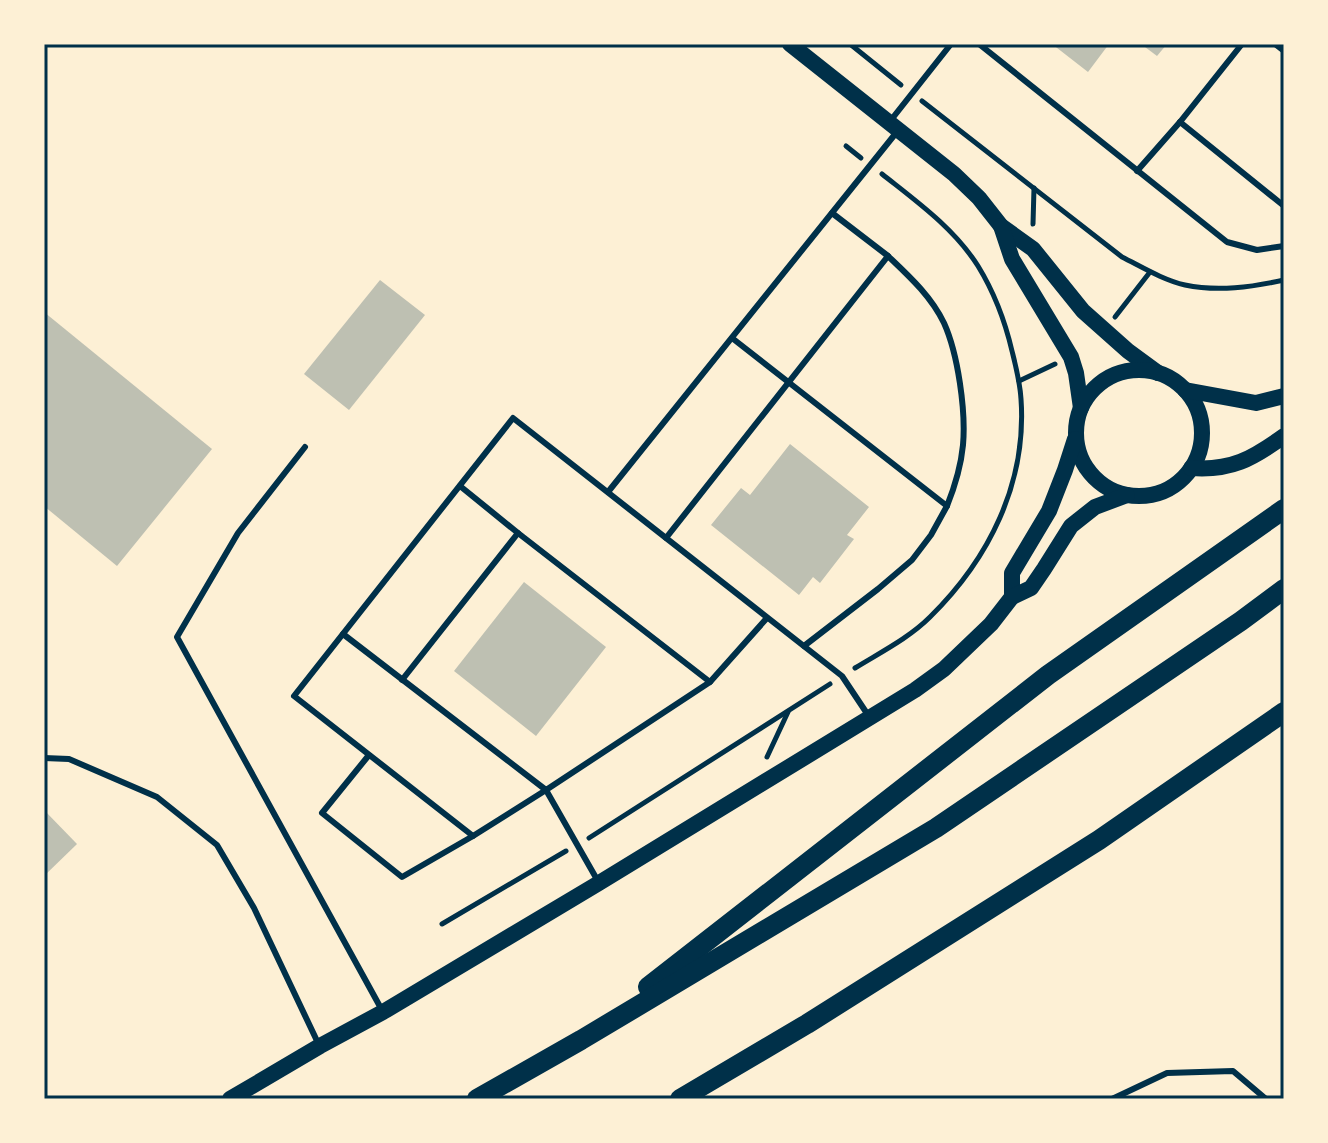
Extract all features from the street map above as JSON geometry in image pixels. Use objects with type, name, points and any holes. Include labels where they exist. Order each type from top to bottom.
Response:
[{"type":"highway","points":[[581,1040],[1048,675],[1284,509]]},
{"type":"highway","points":[[477,1099],[936,828],[1284,589]]},
{"type":"highway","points":[[680,1099],[807,1024],[1099,840],[1284,712]]},
{"type":"main road","points":[[790,44],[954,174],[979,198],[1001,226],[1033,249],[1083,311],[1128,351],[1185,390],[1201,420],[1199,453],[1191,468],[1179,482],[1145,496],[1111,490],[1092,474],[1079,454],[1076,422],[1081,408],[1090,392],[1104,380],[1121,372],[1139,370],[1158,373]]},
{"type":"main road","points":[[1001,226],[1012,259],[1071,357],[1081,408]]},
{"type":"main road","points":[[1185,390],[1256,403],[1284,396]]},
{"type":"main road","points":[[1191,468],[1211,470],[1236,465],[1284,436]]},
{"type":"main road","points":[[1012,597],[1012,573],[1049,511],[1076,437]]},
{"type":"main road","points":[[230,1099],[599,883],[870,718],[944,669],[991,624],[1012,597],[1031,588],[1071,526],[1095,507],[1127,495]]},
{"type":"lane","points":[[608,492],[832,213],[951,44]]},
{"type":"lane","points":[[979,44],[1227,242],[1257,250],[1284,246]]},
{"type":"lane","points":[[1137,171],[1242,44]]},
{"type":"lane","points":[[1275,44],[1284,51]]},
{"type":"lane","points":[[1180,122],[1284,206]]},
{"type":"lane","points":[[804,646],[912,560],[947,506],[956,484],[963,445],[955,354],[943,321],[920,287],[888,256],[832,213]]},
{"type":"lane","points":[[666,538],[888,256]]},
{"type":"lane","points":[[732,338],[947,506]]},
{"type":"lane","points":[[473,836],[294,696],[513,418],[842,676],[870,718]]},
{"type":"lane","points":[[305,447],[238,533],[177,637],[383,1012]]},
{"type":"lane","points":[[460,486],[710,682]]},
{"type":"lane","points":[[402,680],[518,533]]},
{"type":"lane","points":[[369,755],[322,813],[402,877],[546,790],[710,682],[767,618]]},
{"type":"lane","points":[[343,634],[546,790],[599,883]]},
{"type":"lane","points":[[44,758],[69,759],[157,797],[217,845],[254,908],[320,1046]]},
{"type":"lane","points":[[1112,1099],[1167,1073],[1233,1071],[1266,1099]]},
{"type":"path","points":[[850,44],[894,79]]},
{"type":"path","points":[[929,106],[1122,257],[1150,272],[1183,285],[1212,288],[1244,287],[1284,280]]},
{"type":"path","points":[[846,146],[858,156]]},
{"type":"path","points":[[1033,249],[1034,188]]},
{"type":"path","points":[[1110,323],[1150,272]]},
{"type":"path","points":[[1019,381],[1060,362]]},
{"type":"path","points":[[601,830],[819,691]]},
{"type":"path","points":[[770,751],[788,711]]},
{"type":"path","points":[[442,924],[559,856]]},
{"type":"building","points":[[1052,44],[1109,44],[1088,72]]},
{"type":"building","points":[[1141,44],[1167,44],[1157,56]]},
{"type":"building","points":[[380,280],[425,315],[349,410],[304,374]]},
{"type":"building","points":[[44,312],[212,449],[117,566],[44,506]]},
{"type":"building","points":[[790,444],[869,507],[847,535],[854,539],[820,583],[813,577],[799,595],[711,525],[741,488],[750,495]]},
{"type":"building","points":[[524,582],[606,647],[536,736],[454,671]]},
{"type":"building","points":[[44,810],[77,844],[44,876]]}]
